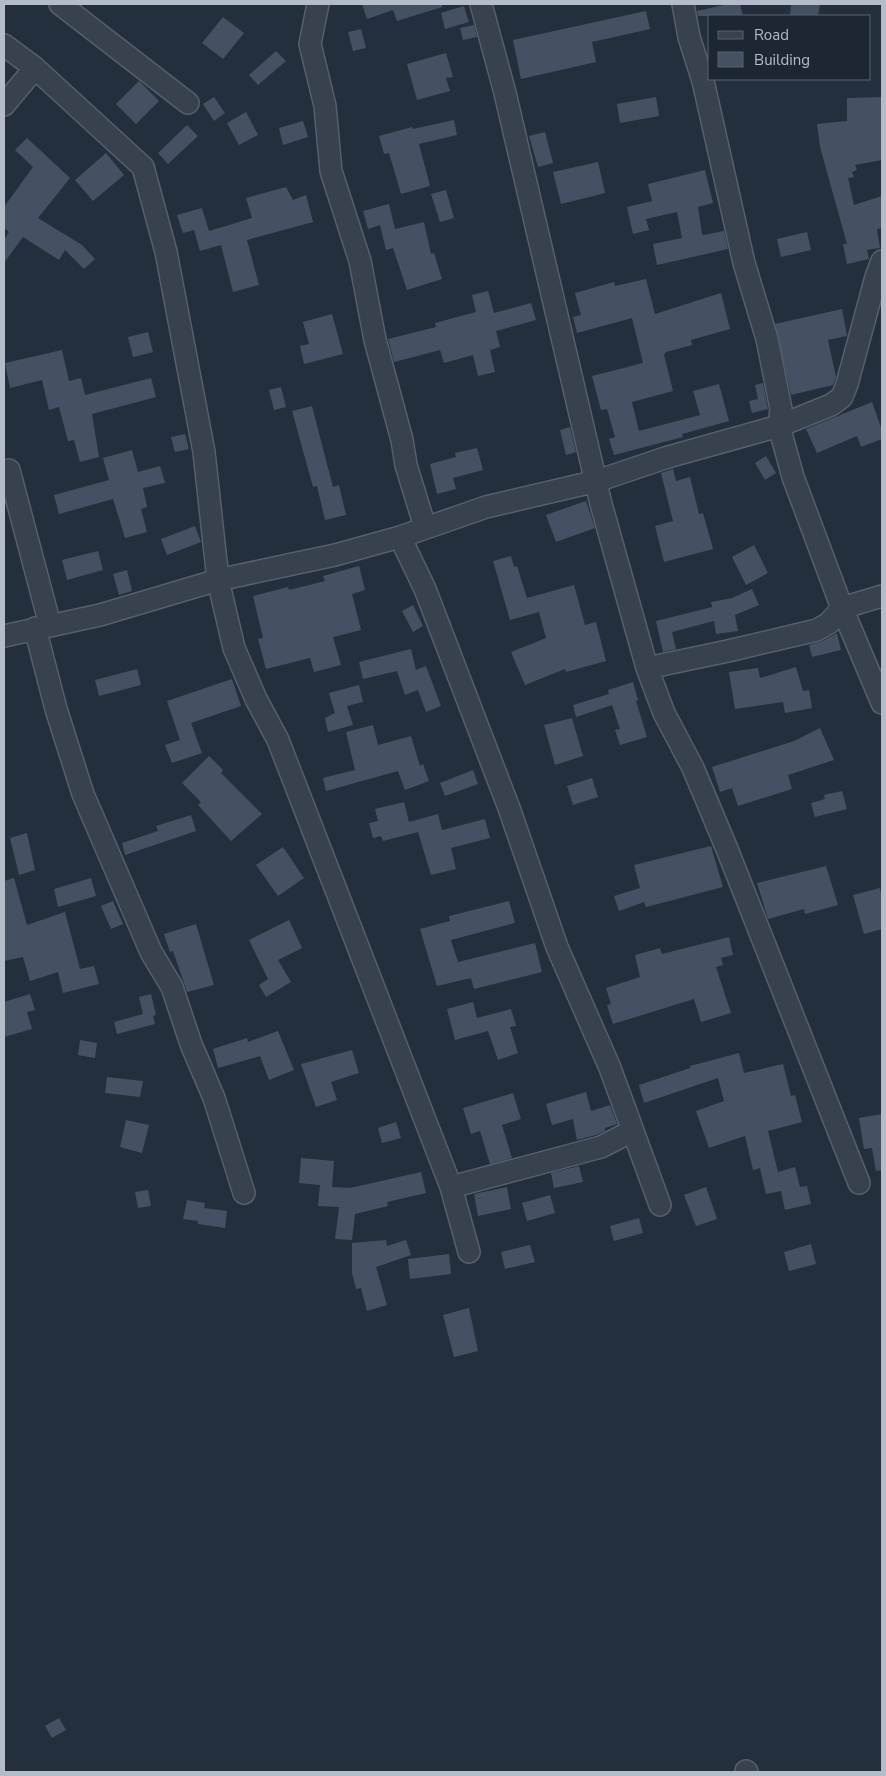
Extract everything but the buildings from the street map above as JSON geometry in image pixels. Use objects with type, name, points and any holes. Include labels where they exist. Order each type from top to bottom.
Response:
[{"type":"street","points":[[60,4],[188,103]]},
{"type":"street","points":[[318,4],[310,44],[325,106],[331,171],[358,254],[375,340],[402,440],[406,465],[425,527]]},
{"type":"street","points":[[481,4],[508,103],[601,504],[647,668],[664,713],[693,768],[727,849],[860,1183]]},
{"type":"street","points":[[683,4],[689,37],[703,81],[744,263],[767,339],[781,409],[779,426],[792,477],[842,608],[882,703]]},
{"type":"street","points":[[4,44],[35,68],[143,168],[166,252],[204,452],[218,580],[234,648],[256,699],[278,740],[451,1187],[469,1252]]},
{"type":"street","points":[[4,105],[35,68]]},
{"type":"street","points":[[4,636],[100,615],[218,580],[335,555],[400,537],[486,507],[597,481],[668,457],[779,426],[831,405],[842,397],[882,261]]},
{"type":"street","points":[[9,470],[43,626],[56,709],[83,794],[151,952],[172,987],[191,1044],[214,1098],[244,1193]]},
{"type":"street","points":[[400,537],[425,589],[509,808],[557,947],[610,1068],[660,1205]]},
{"type":"street","points":[[647,668],[816,630],[829,623],[842,608],[882,596]]},
{"type":"street","points":[[451,1187],[601,1147],[632,1132]]}]
